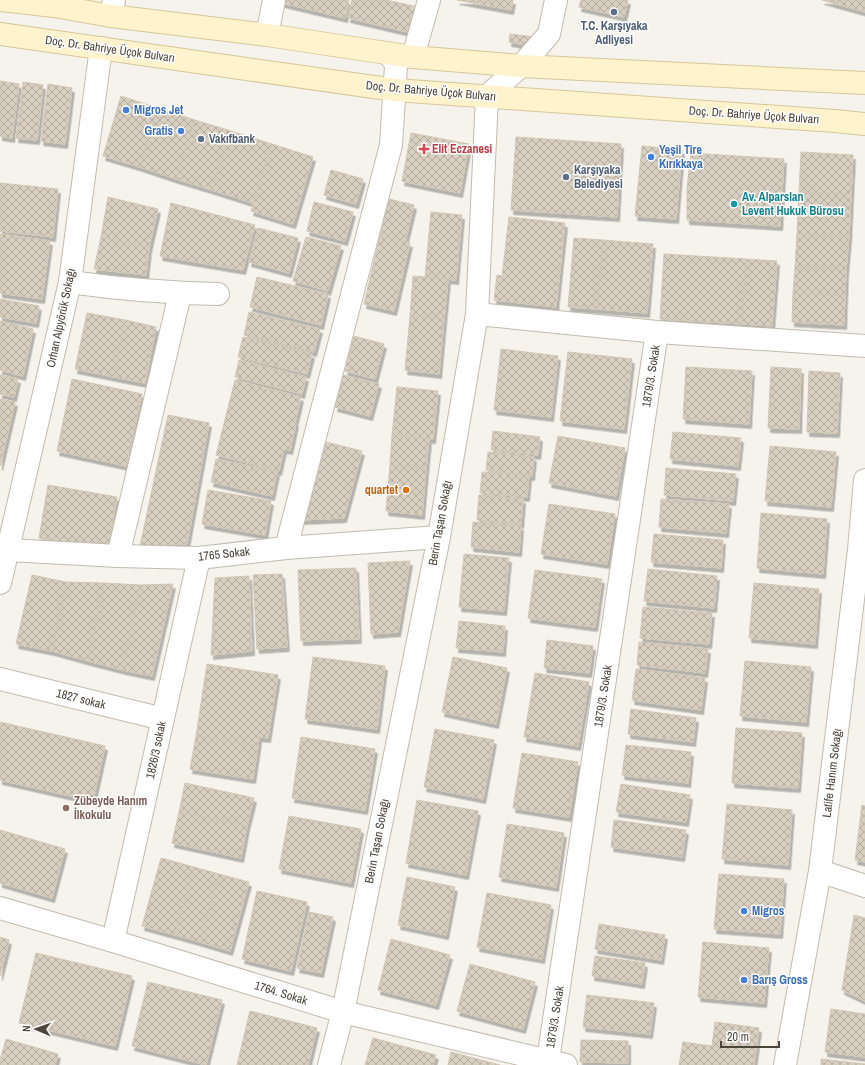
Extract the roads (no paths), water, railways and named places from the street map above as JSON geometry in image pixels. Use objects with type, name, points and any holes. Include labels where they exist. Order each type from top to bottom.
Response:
[{"type":"main road","points":[[0,0],[54,6],[112,8],[267,35],[413,57],[521,66],[865,83]]},
{"type":"main road","name":"Doç. Dr. Bahriye Üçok Bulvarı","points":[[0,34],[395,90],[827,120],[865,124]]},
{"type":"street","points":[[267,35],[274,0]]},
{"type":"street","points":[[413,57],[429,0]]},
{"type":"street","points":[[487,96],[521,66],[549,34],[556,0]]},
{"type":"street","name":"Orhan Alpyörük Sokağı","points":[[0,583],[70,282],[101,48]]},
{"type":"street","points":[[286,548],[391,145],[396,66],[389,54]]},
{"type":"street","name":"Berin Taşan Sokağı","points":[[329,1065],[343,1012],[439,537],[477,314],[487,96]]},
{"type":"street","points":[[70,282],[104,287],[180,294],[218,294]]},
{"type":"street","points":[[118,556],[180,294]]},
{"type":"street","points":[[477,314],[657,332],[865,346]]},
{"type":"street","name":"1879/3. Sokak","points":[[557,1063],[657,332]]},
{"type":"street","name":"Latife Hanım Sokağı","points":[[785,1065],[820,871],[862,550],[865,480]]},
{"type":"street","name":"1765 Sokak","points":[[8,550],[118,556],[199,558],[286,548],[439,537]]},
{"type":"street","name":"1826/3 sokak","points":[[113,941],[199,558]]},
{"type":"street","name":"1827 sokak","points":[[0,679],[163,719]]},
{"type":"street","points":[[820,871],[865,886]]},
{"type":"street","name":"1764. Sokak","points":[[0,908],[113,941],[343,1012],[557,1063]]},
{"type":"place","name":"T.C. Karşıyaka Adliyesi","points":[[614,12]]},
{"type":"place","name":"Migros Jet","points":[[126,110]]},
{"type":"place","name":"Gratis","points":[[181,131]]},
{"type":"place","name":"Vakıfbank","points":[[201,139]]},
{"type":"place","name":"Elit Eczanesi","points":[[424,149]]},
{"type":"place","name":"Yeşil Tire Kırıkkaya","points":[[651,157]]},
{"type":"place","name":"Karşıyaka Belediyesi","points":[[566,177]]},
{"type":"place","name":"Av. Alparslan Levent Hukuk Bürosu","points":[[734,204]]},
{"type":"place","name":"quartet","points":[[406,490]]},
{"type":"place","name":"Zübeyde Hanım İlkokulu","points":[[66,808]]},
{"type":"place","name":"Migros","points":[[744,911]]},
{"type":"place","name":"Barış Gross","points":[[744,980]]}]
